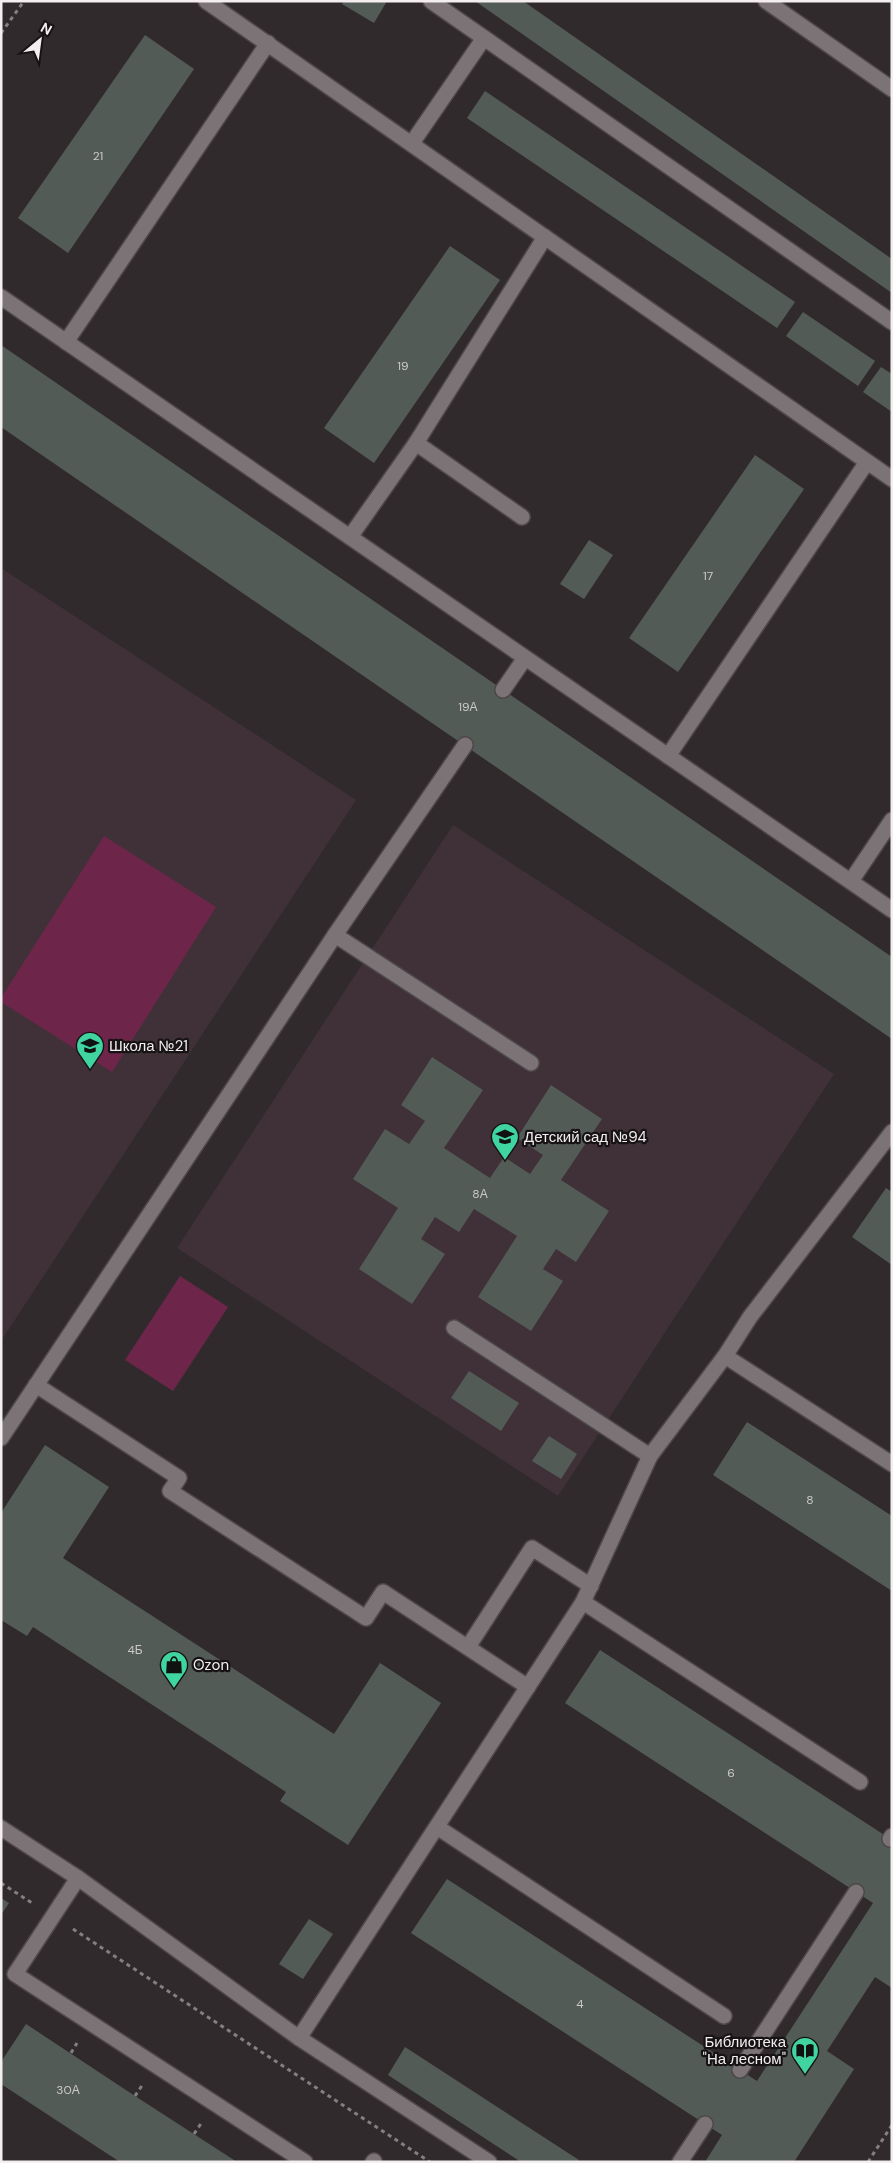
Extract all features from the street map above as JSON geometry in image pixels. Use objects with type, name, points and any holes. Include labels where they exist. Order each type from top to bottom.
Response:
[{"type":"street","points":[[206,1],[892,479]]},
{"type":"street","points":[[431,1],[892,322]]},
{"type":"street","points":[[766,1],[892,89]]},
{"type":"street","points":[[412,143],[484,38]]},
{"type":"street","points":[[66,342],[268,43]]},
{"type":"street","points":[[350,537],[416,443],[546,237]]},
{"type":"street","points":[[1,298],[892,910]]},
{"type":"street","points":[[416,443],[522,517]]},
{"type":"street","points":[[668,756],[867,462]]},
{"type":"street","points":[[503,690],[525,658]]},
{"type":"street","points":[[1,1438],[335,935],[465,746]]},
{"type":"street","points":[[850,881],[892,820]]},
{"type":"street","points":[[335,935],[531,1063]]},
{"type":"street","points":[[299,2038],[583,1602],[650,1456],[726,1356],[750,1317],[890,1131],[892,1132]]},
{"type":"street","points":[[454,1328],[650,1456]]},
{"type":"street","points":[[726,1356],[892,1464]]},
{"type":"street","points":[[36,1385],[179,1478],[170,1491],[366,1618],[383,1592],[528,1687]]},
{"type":"street","points":[[468,1647],[532,1548],[591,1586]]},
{"type":"street","points":[[583,1602],[860,1782]]},
{"type":"street","points":[[437,1827],[724,2016]]},
{"type":"street","points":[[1,1828],[78,1878],[299,2038],[489,2162]]},
{"type":"street","points":[[78,1878],[15,1974],[305,2162]]},
{"type":"street","points":[[740,2070],[856,1892]]},
{"type":"street","points":[[680,2162],[705,2124]]},
{"type":"path","points":[[1,33],[24,1]]},
{"type":"path","points":[[1,1883],[430,2162]]},
{"type":"path","points":[[868,2162],[892,2125]]},
{"type":"shaded area","name":"Школа №21","points":[[1,568],[356,800],[1,1341]]},
{"type":"shaded area","name":"Детский сад №94","points":[[453,825],[834,1074],[558,1496],[177,1248]]},
{"type":"shaded area","points":[[104,836],[216,907],[112,1072],[1,1002],[1,998]]},
{"type":"shaded area","points":[[180,1276],[228,1307],[173,1391],[125,1360]]},
{"type":"building","points":[[344,1],[387,1],[374,23],[342,4]]},
{"type":"building","points":[[475,1],[523,1],[892,259],[892,293]]},
{"type":"building","points":[[145,35],[194,69],[68,253],[18,218]]},
{"type":"building","points":[[485,91],[795,302],[777,328],[467,118]]},
{"type":"building","points":[[450,246],[500,280],[374,463],[324,428]]},
{"type":"building","points":[[803,312],[875,361],[858,386],[786,336]]},
{"type":"building","points":[[1,345],[892,957],[892,1039],[1,427]]},
{"type":"building","points":[[881,367],[892,374],[892,412],[863,392]]},
{"type":"building","points":[[755,455],[804,489],[678,672],[629,638]]},
{"type":"building","points":[[589,540],[613,555],[584,599],[560,584]]},
{"type":"building","points":[[432,1057],[483,1090],[444,1148],[490,1178],[504,1157],[530,1174],[543,1155],[517,1138],[551,1085],[602,1119],[561,1180],[609,1211],[576,1262],[556,1249],[543,1269],[563,1281],[531,1331],[478,1297],[517,1236],[474,1209],[459,1232],[435,1217],[421,1239],[445,1254],[412,1304],[359,1269],[398,1208],[353,1179],[385,1129],[409,1144],[425,1121],[401,1105]]},
{"type":"building","points":[[886,1188],[892,1192],[892,1265],[852,1237]]},
{"type":"building","points":[[469,1371],[519,1403],[501,1431],[451,1398]]},
{"type":"building","points":[[747,1422],[892,1516],[892,1591],[713,1475]]},
{"type":"building","points":[[549,1436],[577,1454],[561,1479],[532,1461]]},
{"type":"building","points":[[45,1445],[109,1487],[63,1558],[334,1734],[380,1663],[441,1703],[348,1845],[280,1801],[286,1792],[33,1627],[27,1636],[1,1620],[1,1513]]},
{"type":"building","points":[[600,1650],[892,1840],[892,1988],[875,1977],[827,2051],[854,2069],[794,2162],[705,2162],[722,2135],[411,1933],[447,1879],[757,2081],[873,1903],[565,1703]]},
{"type":"building","points":[[1,1898],[9,1903],[1,1915]]},
{"type":"building","points":[[309,1919],[333,1934],[303,1979],[279,1964]]},
{"type":"building","points":[[26,2024],[237,2162],[120,2162],[1,2084],[1,2062]]},
{"type":"building","points":[[405,2047],[579,2160],[578,2162],[521,2162],[388,2075]]},
{"type":"place","name":"Школа №21","points":[[90,1070]]},
{"type":"place","name":"Детский сад №94","points":[[505,1161]]},
{"type":"place","name":"Ozon","points":[[174,1689]]},
{"type":"place","name":"Библиотека \"На лесном\"","points":[[805,2075]]}]
